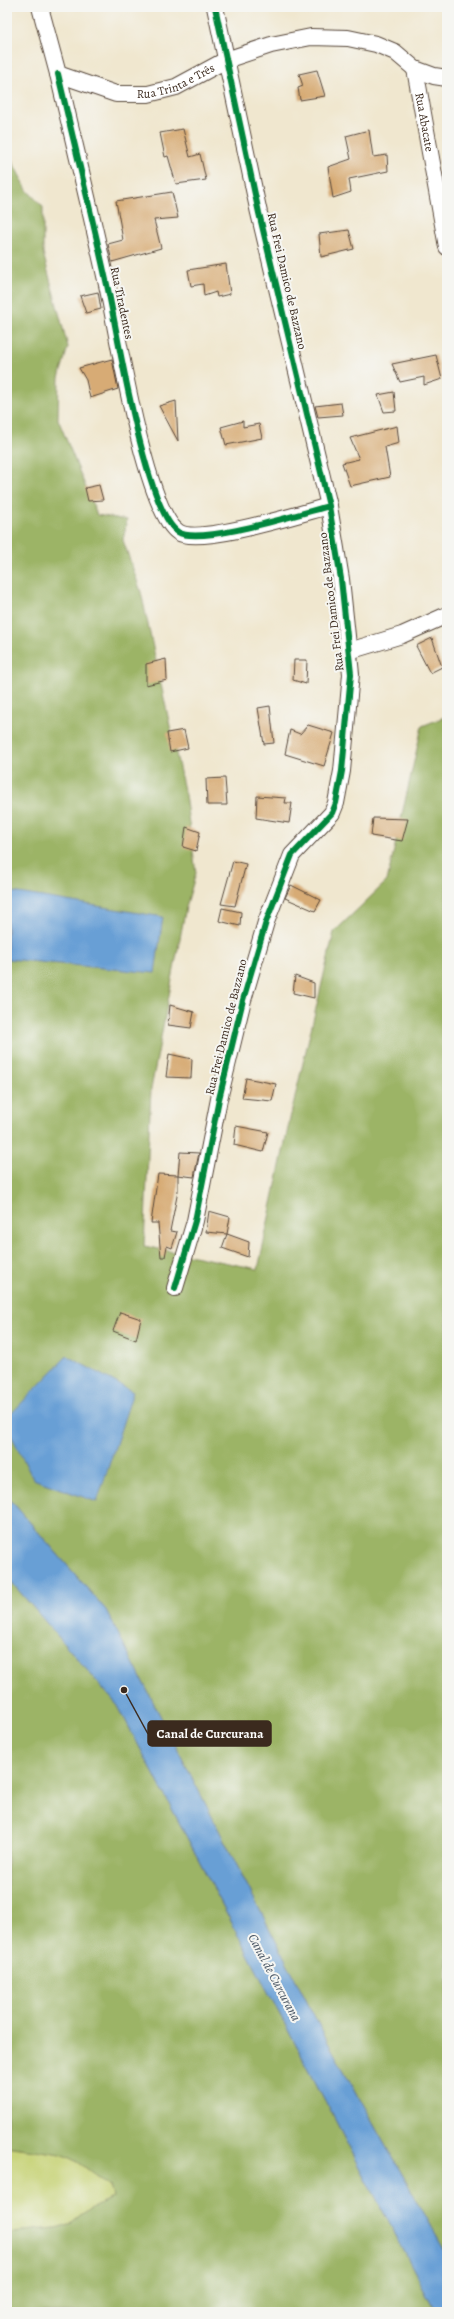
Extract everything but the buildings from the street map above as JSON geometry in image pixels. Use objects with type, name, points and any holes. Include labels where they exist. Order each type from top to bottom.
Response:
[{"type":"street","points":[[40,7],[58,74]]},
{"type":"street","name":"Rua Frei Damico de Bazzano","points":[[175,1288],[195,1221],[219,1099],[243,1000],[266,922],[292,855],[332,813],[336,803],[342,771],[350,682],[349,651],[342,579],[329,506],[259,213],[215,7]]},
{"type":"street","name":"Rua Trinta e Três","points":[[58,74],[116,94],[148,94],[176,87],[226,60],[271,45],[311,37],[348,38],[376,44],[395,52],[415,69],[434,76],[447,78]]},
{"type":"street","name":"Rua Abacate","points":[[415,69],[447,247]]},
{"type":"street","name":"Rua Tiradentes","points":[[58,74],[109,294],[137,432],[159,503],[177,532],[185,536],[196,537],[225,532],[329,506]]},
{"type":"street","points":[[349,651],[402,635],[447,615]]},
{"type":"green space","points":[[7,151],[27,190],[43,207],[43,253],[68,347],[59,378],[58,419],[97,515],[127,520],[123,540],[141,592],[185,795],[196,873],[186,907],[151,1089],[144,1246],[258,1269],[291,1114],[334,932],[387,881],[422,726],[447,716],[447,2254],[326,2039],[106,1610],[7,1496]]},
{"type":"green space","points":[[7,1577],[118,1706],[436,2312],[7,2312],[7,2238],[13,2232],[56,2228],[73,2223],[94,2206],[113,2198],[110,2186],[78,2162],[61,2154],[7,2146]]},
{"type":"green space","points":[[7,2146],[61,2154],[78,2162],[110,2186],[113,2198],[94,2206],[73,2223],[56,2228],[13,2232],[7,2238]]},
{"type":"water","points":[[7,891],[163,917],[155,973],[7,959]]},
{"type":"water","points":[[67,1356],[133,1392],[97,1502],[33,1479],[7,1427],[7,1418]]},
{"type":"water","points":[[7,1496],[106,1610],[326,2039],[447,2254],[447,2312],[436,2312],[118,1706],[7,1577]]},
{"type":"cycle path","points":[[175,1288],[195,1221],[219,1099],[243,1000],[266,922],[292,855],[332,813],[336,803],[342,771],[351,674],[341,579],[329,506],[259,213],[215,7]]},
{"type":"cycle path","points":[[58,74],[103,266],[126,383],[144,459],[155,492],[166,518],[178,532],[189,535],[207,535],[251,527],[329,506]]},
{"type":"place","name":"Canal de Curcurana","points":[[124,1690]]}]
